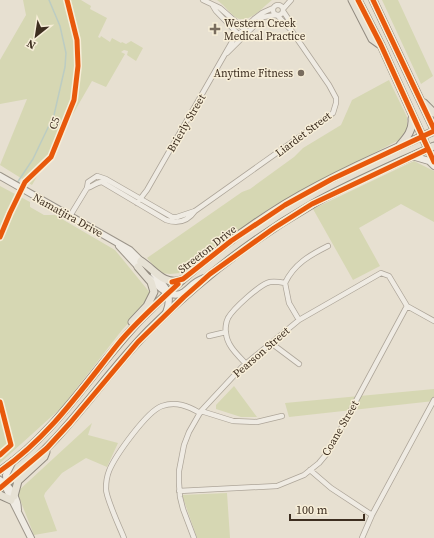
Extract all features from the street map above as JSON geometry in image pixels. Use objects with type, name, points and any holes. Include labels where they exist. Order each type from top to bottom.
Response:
[{"type":"main road","points":[[352,0],[372,39],[381,45]]},
{"type":"main road","points":[[358,0],[381,45],[411,114],[422,136],[431,147],[434,162]]},
{"type":"main road","points":[[373,0],[434,130]]},
{"type":"main road","points":[[419,97],[434,114]]},
{"type":"main road","points":[[397,148],[405,139],[412,126],[411,114]]},
{"type":"main road","name":"Streeton Drive","points":[[0,471],[38,440],[105,362],[118,344],[143,317],[184,279],[231,241],[285,204],[332,179],[434,130]]},
{"type":"main road","name":"Streeton Drive","points":[[2,484],[47,448],[138,342],[165,314],[206,278],[274,228],[312,204],[431,147]]},
{"type":"main road","points":[[412,156],[429,161],[434,166]]},
{"type":"main road","name":"Namatjira Drive","points":[[0,176],[130,250],[140,264],[165,286],[168,293]]},
{"type":"main road","points":[[140,264],[148,266],[158,276],[169,281],[176,282],[184,279]]},
{"type":"main road","points":[[118,344],[124,332],[146,306],[154,292],[151,282],[140,264]]},
{"type":"main road","points":[[168,293],[177,295],[183,293],[196,281],[206,278]]},
{"type":"main road","points":[[165,314],[170,303],[168,293]]},
{"type":"main road","points":[[13,498],[18,481],[44,457],[47,448]]},
{"type":"main road","points":[[13,461],[2,484],[18,506],[18,512],[31,538]]},
{"type":"main road","points":[[0,496],[13,498]]},
{"type":"street","points":[[203,0],[220,8],[248,32]]},
{"type":"street","name":"Brierly Street","points":[[138,200],[147,190],[233,40],[262,13],[275,7],[280,0]]},
{"type":"street","points":[[283,10],[281,6],[275,7],[274,13],[276,15],[282,14],[283,10],[291,0]]},
{"type":"street","points":[[213,6],[216,11],[243,38]]},
{"type":"street","name":"Liardet Street","points":[[283,10],[289,20],[291,30]]},
{"type":"street","name":"Brierly Street","points":[[224,56],[263,17],[276,15]]},
{"type":"street","name":"Liardet Street","points":[[87,188],[89,180],[95,176],[100,176],[144,204],[177,217],[195,211],[333,113],[336,103],[334,93],[291,30],[276,15]]},
{"type":"street","name":"Liardet Street","points":[[87,188],[98,182],[102,182],[138,200]]},
{"type":"street","points":[[70,216],[87,188]]},
{"type":"street","name":"Brierly Street","points":[[144,204],[147,190]]},
{"type":"street","points":[[298,320],[289,303],[285,283],[295,267],[310,255],[328,246]]},
{"type":"street","name":"Pearson Street","points":[[194,538],[183,508],[179,491],[179,471],[184,445],[189,432],[201,412],[246,364],[298,320],[381,273],[389,276],[407,306],[434,321]]},
{"type":"street","points":[[246,364],[230,345],[226,332],[228,317],[261,286],[269,282],[285,283]]},
{"type":"street","name":"Coane Street","points":[[179,491],[276,486],[294,480],[319,463],[329,451],[407,306]]},
{"type":"street","points":[[209,336],[226,332]]},
{"type":"street","points":[[271,343],[299,364]]},
{"type":"street","points":[[362,538],[372,515],[434,400]]},
{"type":"street","points":[[124,538],[106,491],[108,473],[117,454],[149,415],[156,409],[172,404],[179,404],[233,421],[257,422],[282,416]]},
{"type":"street","points":[[310,470],[331,488],[372,515]]},
{"type":"green space","points":[[23,0],[81,0],[91,6],[90,9],[107,18],[98,37],[100,38],[101,36],[110,42],[112,38],[126,44],[131,41],[143,48],[136,61],[127,55],[128,51],[124,50],[121,52],[125,54],[106,87],[92,81],[32,185],[0,165],[27,99],[0,104],[0,60],[26,15]]},
{"type":"green space","points":[[217,0],[272,0],[260,11],[250,17],[240,19],[235,17]]},
{"type":"green space","points":[[382,0],[398,0],[433,76],[421,84]]},
{"type":"green space","points":[[389,80],[407,117],[407,130],[399,140],[270,208],[180,273],[160,273],[147,258],[242,192],[250,189],[294,157],[303,148],[341,125],[352,100]]},
{"type":"green space","points":[[414,161],[434,171],[434,222],[401,204],[359,228],[380,266],[353,280],[313,209]]},
{"type":"green space","points":[[0,186],[30,202],[30,207],[44,215],[55,215],[115,250],[151,294],[145,306],[122,330],[62,407],[0,463]]},
{"type":"green space","points":[[234,386],[257,417],[241,417],[216,409],[216,405]]},
{"type":"green space","points":[[434,389],[434,401],[289,417],[285,403]]},
{"type":"green space","points":[[92,423],[88,435],[118,443],[107,467],[86,458],[62,473],[44,496],[57,531],[34,535],[17,492]]},
{"type":"green space","points":[[227,493],[230,538],[197,538],[182,495]]},
{"type":"waterway","points":[[17,183],[33,159],[54,115],[65,67],[66,53],[60,26],[49,0]]},
{"type":"cycle path","name":"C5","points":[[0,237],[25,182],[51,157],[74,100],[78,66],[77,40],[67,0]]},
{"type":"cycle path","points":[[358,0],[381,45],[434,162]]},
{"type":"cycle path","points":[[373,0],[434,129]]},
{"type":"cycle path","points":[[172,282],[183,279],[231,241],[285,205],[332,179],[434,131]]},
{"type":"cycle path","points":[[0,488],[47,448],[138,342],[210,274],[274,228],[312,204],[428,149]]},
{"type":"cycle path","points":[[0,471],[34,444],[64,412],[125,336],[178,284]]},
{"type":"cycle path","points":[[0,402],[11,445],[0,455]]},
{"type":"place","name":"Western Creek Medical Practice","points":[[215,29]]},
{"type":"place","name":"Anytime Fitness","points":[[301,73]]}]
